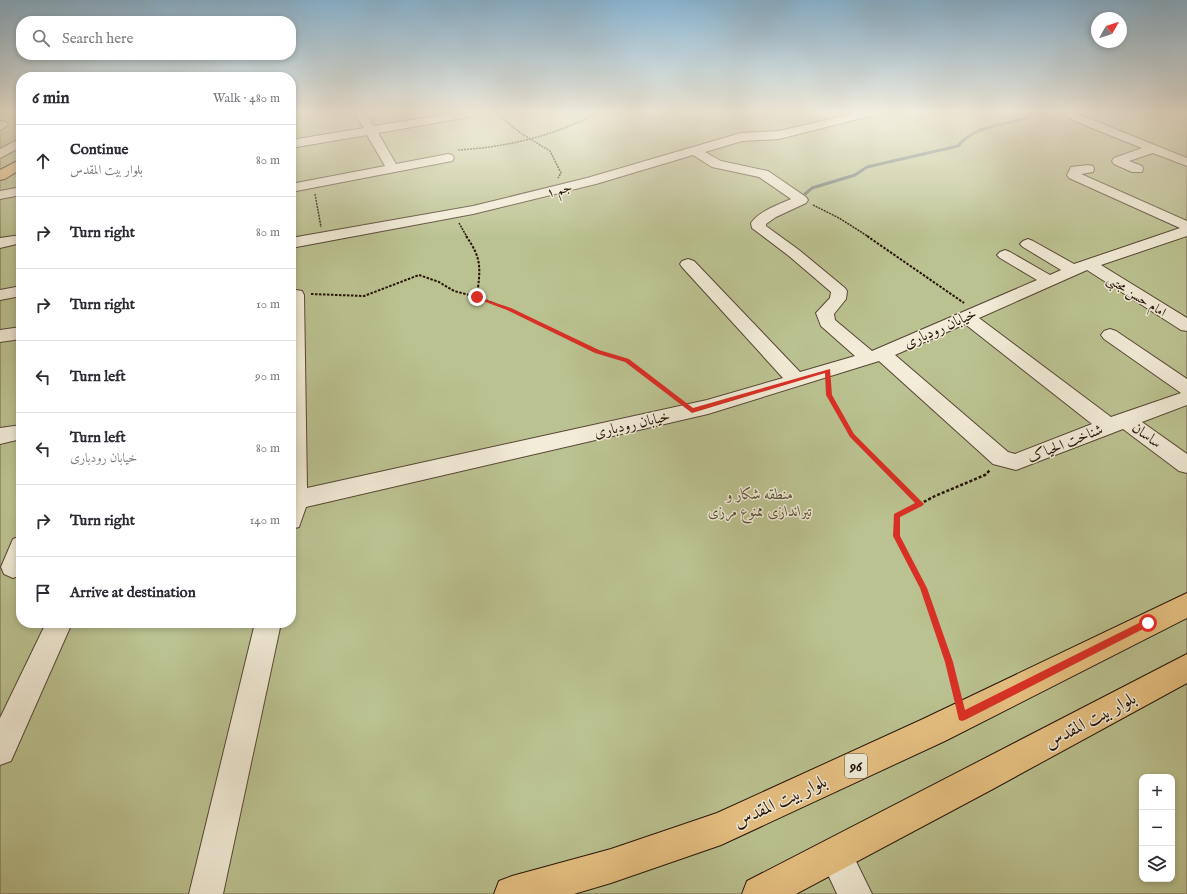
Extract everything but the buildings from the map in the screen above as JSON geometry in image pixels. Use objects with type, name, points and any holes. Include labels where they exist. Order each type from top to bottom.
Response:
[{"type":"main road","points":[[0,165],[16,156]]},
{"type":"main road","points":[[0,176],[16,167]]},
{"type":"main road","name":"بلوار بیت المقدس","points":[[512,894],[610,866],[722,828],[962,717],[1183,612]]},
{"type":"main road","name":"بلوار بیت المقدس","points":[[760,894],[1187,668]]},
{"type":"street","points":[[384,155],[392,168]]},
{"type":"street","name":"جم ۱","points":[[296,242],[455,214],[559,189],[682,155]]},
{"type":"street","points":[[701,155],[716,164],[763,174],[801,200]]},
{"type":"street","points":[[1136,155],[1118,161],[1137,169]]},
{"type":"street","points":[[1167,155],[1187,162]]},
{"type":"street","points":[[296,187],[448,158]]},
{"type":"street","points":[[1088,169],[1076,170],[1074,175],[1187,226]]},
{"type":"street","points":[[0,195],[16,192]]},
{"type":"street","points":[[801,200],[771,214],[758,223],[759,228],[794,253],[839,291],[838,299],[825,313],[827,322],[876,356],[1001,458]]},
{"type":"street","name":"خیابان رودباری","points":[[296,499],[692,411],[876,356],[1080,267],[1187,231]]},
{"type":"street","points":[[0,243],[16,240]]},
{"type":"street","name":"امام حسن مجتبی","points":[[1028,244],[1080,267],[1187,326]]},
{"type":"street","points":[[1005,255],[1049,281]]},
{"type":"street","points":[[688,264],[796,380]]},
{"type":"street","points":[[0,295],[16,292]]},
{"type":"street","name":"ساسان","points":[[972,314],[1117,423],[1187,465]]},
{"type":"street","points":[[1110,335],[1187,388]]},
{"type":"street","name":"شناخت الحیاک","points":[[1001,458],[1016,462],[1187,398]]},
{"type":"street","points":[[0,436],[16,433]]},
{"type":"street","points":[[0,750],[57,628]]},
{"type":"street","points":[[206,894],[267,628]]},
{"type":"street","points":[[835,855],[855,894]]},
{"type":"path","points":[[448,158],[451,155]]},
{"type":"path","points":[[552,155],[561,173],[557,180],[559,189]]},
{"type":"path","points":[[314,183],[322,238]]},
{"type":"path","points":[[801,200],[839,218],[861,231],[972,314]]},
{"type":"path","points":[[455,214],[462,231],[478,254],[479,264],[477,297]]},
{"type":"path","points":[[296,295],[335,294],[364,296],[380,288],[419,275],[439,282],[454,291],[477,297],[509,309],[597,352],[627,361],[692,411]]},
{"type":"path","points":[[828,370],[829,395],[852,436],[920,504]]},
{"type":"path","points":[[962,717],[949,662],[923,588],[897,536],[896,516],[985,475],[1001,458]]},
{"type":"green space","name":"منطقه شکار و تیراندازی ممنوع مرزی","points":[[0,155],[16,155],[16,628],[296,628],[296,155],[1187,155],[1187,894],[0,894]]},
{"type":"waterway","points":[[805,194],[812,188],[855,175],[867,167],[920,155]]},
{"type":"route","points":[[477,297],[509,309],[597,352],[627,361],[692,411],[828,370],[829,395],[852,436],[920,504],[896,516],[897,536],[923,588],[949,662],[962,717],[1148,623]]}]
